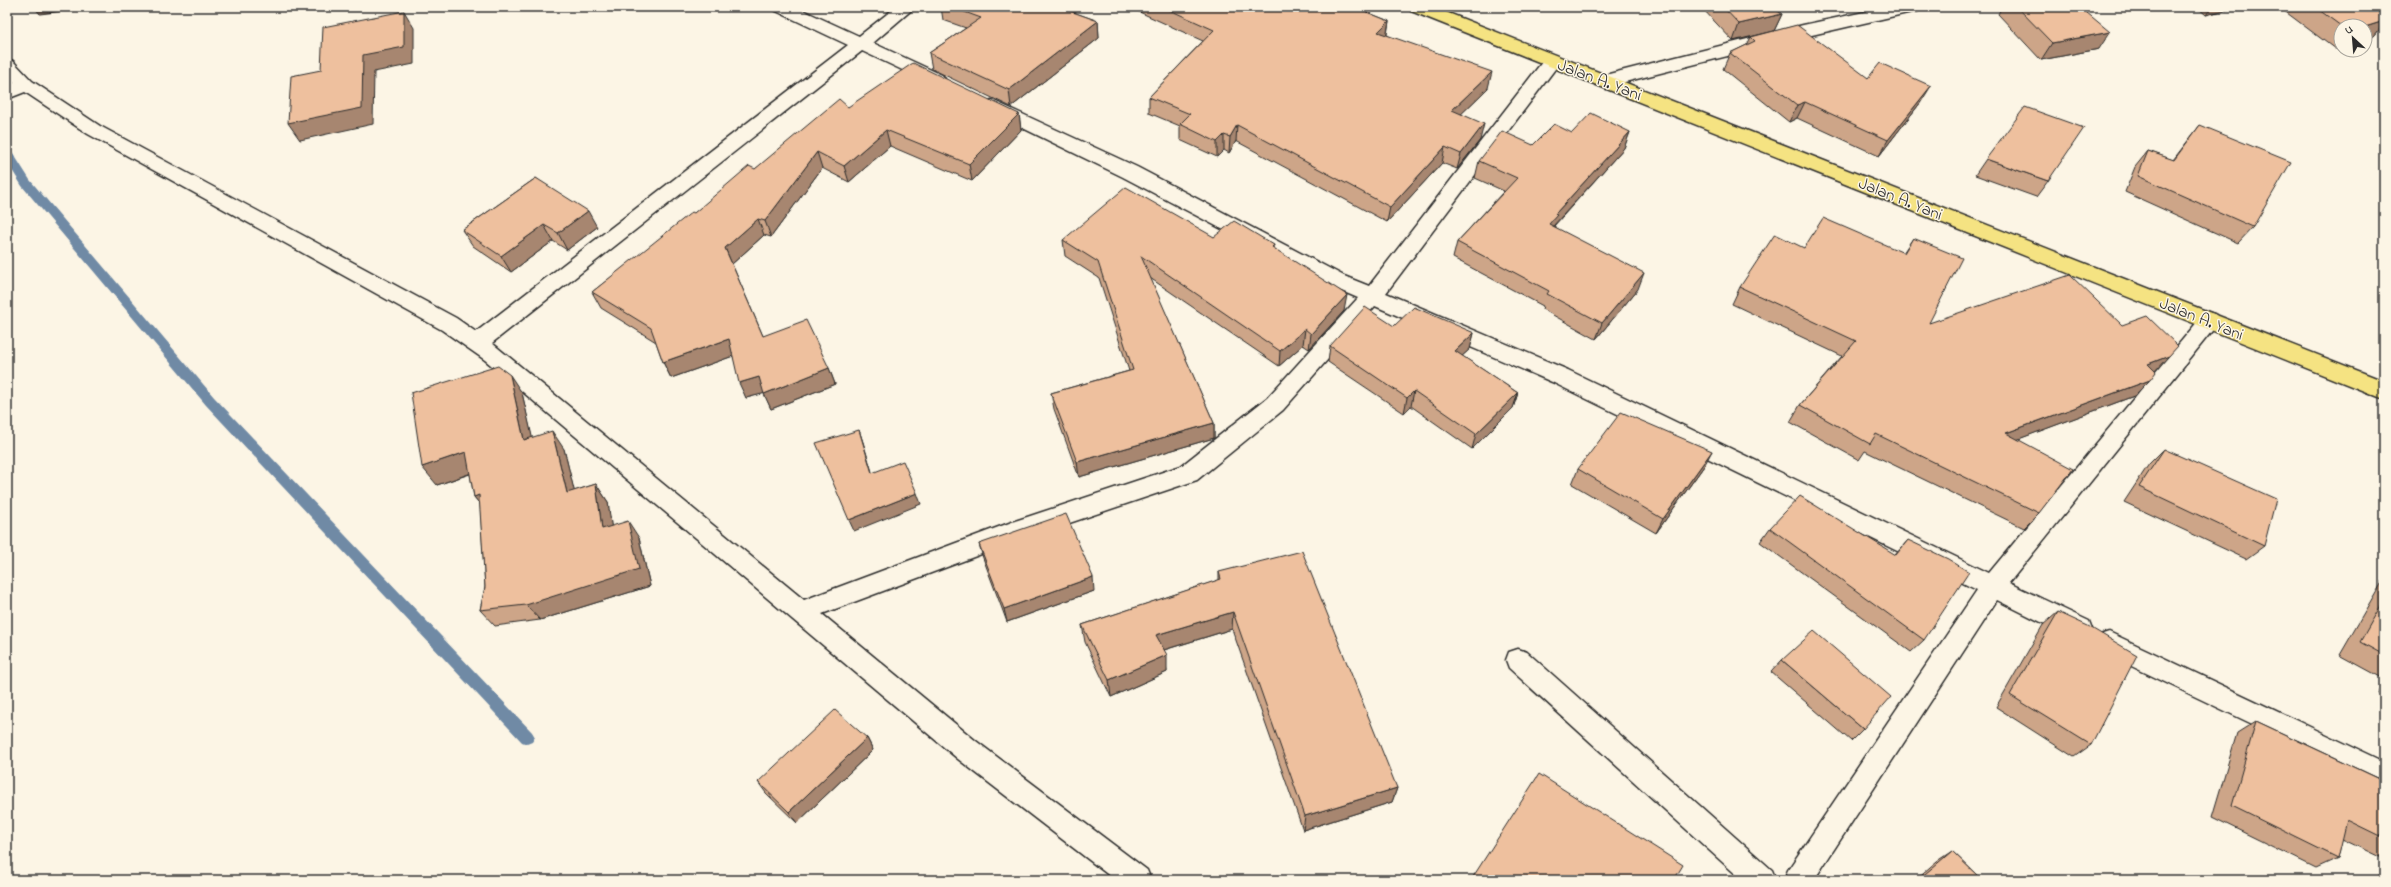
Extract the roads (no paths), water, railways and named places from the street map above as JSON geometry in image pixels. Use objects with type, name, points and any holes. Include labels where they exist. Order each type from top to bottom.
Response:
[{"type":"highway","name":"Jalan A. Yani","points":[[1417,7],[2384,390]]},
{"type":"street","points":[[782,7],[861,42],[953,87]]},
{"type":"street","points":[[477,343],[907,7]]},
{"type":"street","points":[[1605,81],[1803,31],[1912,7]]},
{"type":"street","points":[[800,612],[1012,532],[1189,473],[1275,404],[1373,295],[1552,61]]},
{"type":"street","points":[[7,65],[16,89],[449,324],[477,343],[968,750],[1137,880]]},
{"type":"street","points":[[974,97],[1130,172],[1337,281],[1373,295],[1560,376],[1992,587],[2384,775]]},
{"type":"street","points":[[1798,880],[1992,587],[2210,321]]},
{"type":"street","points":[[1518,660],[1762,880]]},
{"type":"waterway","points":[[7,153],[26,183],[210,401],[527,737]]}]
